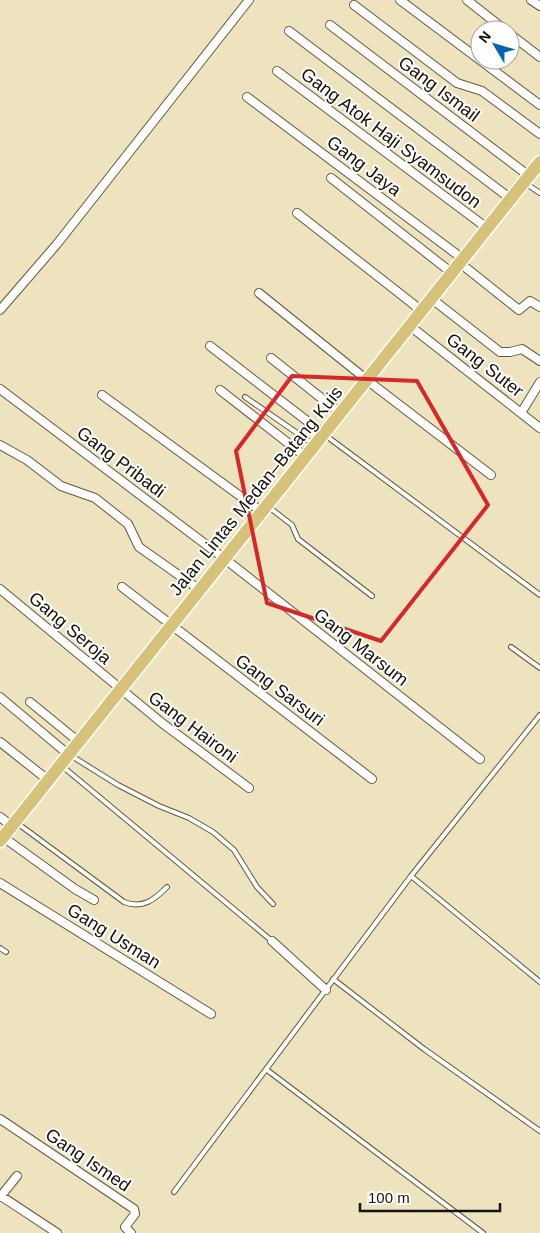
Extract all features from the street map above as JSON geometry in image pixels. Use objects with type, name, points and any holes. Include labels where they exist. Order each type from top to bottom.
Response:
[{"type":"highway","name":"Jalan Lintas Medan–Batang Kuis","points":[[2,839],[540,162]]},
{"type":"street","points":[[0,310],[57,244],[249,0]]},
{"type":"street","points":[[400,0],[540,105]]},
{"type":"street","points":[[467,0],[492,20]]},
{"type":"street","points":[[531,0],[540,6]]},
{"type":"street","points":[[354,5],[458,84],[484,93],[540,134]]},
{"type":"street","name":"Gang Ismail","points":[[330,25],[527,180]]},
{"type":"street","points":[[290,31],[511,200]]},
{"type":"street","points":[[520,42],[540,57]]},
{"type":"street","name":"Gang Atok Haji Syamsudon","points":[[276,71],[487,228]]},
{"type":"street","name":"Gang Jaya","points":[[247,96],[458,265]]},
{"type":"street","points":[[331,178],[458,265],[519,310],[531,301],[540,307]]},
{"type":"street","points":[[297,213],[422,311]]},
{"type":"street","points":[[259,293],[367,380],[491,475]]},
{"type":"street","points":[[432,299],[500,352],[510,352],[522,348],[540,361]]},
{"type":"street","name":"Gang Suter","points":[[410,326],[540,428]]},
{"type":"street","points":[[210,346],[324,434]]},
{"type":"street","points":[[271,358],[340,413]]},
{"type":"street","points":[[521,413],[540,382]]},
{"type":"street","name":"Gang Pribadi","points":[[0,389],[225,559]]},
{"type":"street","points":[[220,390],[306,457]]},
{"type":"street","points":[[102,395],[264,509]]},
{"type":"street","points":[[0,445],[27,460],[61,486],[94,498],[128,524],[139,547],[200,590]]},
{"type":"street","name":"Gang Marsum","points":[[225,559],[480,759]]},
{"type":"street","name":"Gang Sarsuri","points":[[122,587],[372,779]]},
{"type":"street","name":"Gang Seroja","points":[[0,589],[120,689]]},
{"type":"street","name":"Gang Haironi","points":[[120,689],[249,788]]},
{"type":"street","points":[[0,697],[69,755]]},
{"type":"street","points":[[30,702],[79,742]]},
{"type":"street","points":[[0,742],[48,780]]},
{"type":"street","points":[[0,817],[14,824]]},
{"type":"street","points":[[2,839],[94,900]]},
{"type":"street","name":"Gang Usman","points":[[0,882],[211,1014]]},
{"type":"street","points":[[272,941],[326,990]]},
{"type":"street","name":"Gang Ismed","points":[[0,1119],[134,1209],[136,1212],[125,1226],[131,1233]]},
{"type":"street","points":[[16,1176],[0,1196],[57,1233]]},
{"type":"lane","points":[[527,180],[540,193]]},
{"type":"lane","points":[[245,397],[314,446]]},
{"type":"lane","points":[[324,434],[540,594]]},
{"type":"lane","points":[[264,509],[290,523],[298,539],[372,596]]},
{"type":"lane","points":[[511,647],[540,668]]},
{"type":"lane","points":[[174,1192],[411,876],[540,715]]},
{"type":"lane","points":[[69,755],[118,785],[159,806],[189,818],[213,832],[234,850],[257,887],[273,904]]},
{"type":"lane","points":[[60,765],[272,941]]},
{"type":"lane","points":[[14,824],[124,902],[134,906],[143,904],[154,900],[167,887]]},
{"type":"lane","points":[[411,876],[540,982]]},
{"type":"lane","points":[[0,948],[6,952]]},
{"type":"lane","points":[[333,979],[424,1049],[540,1132]]},
{"type":"lane","points":[[267,1070],[483,1233]]},
{"type":"highlighted area","points":[[292,376],[417,381],[488,505],[381,641],[267,603],[236,451]]}]
